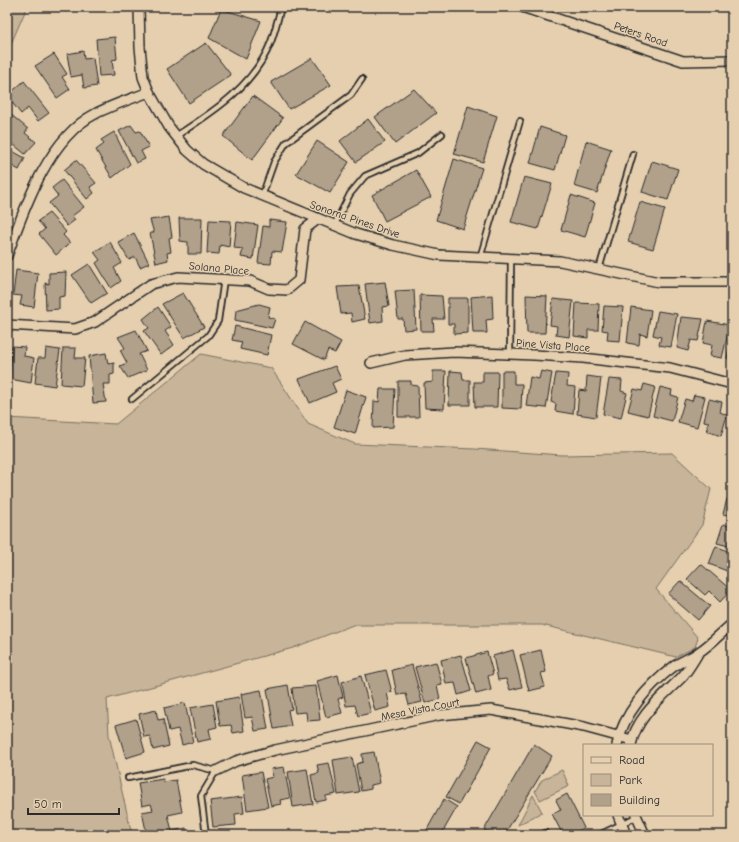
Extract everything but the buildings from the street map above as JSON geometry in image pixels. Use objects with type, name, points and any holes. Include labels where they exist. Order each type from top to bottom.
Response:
[{"type":"street","name":"Sonoma Pines Drive","points":[[139,7],[140,47],[143,77],[149,92],[176,136],[187,150],[203,164],[244,188],[334,226],[393,245],[439,255],[560,261],[659,282],[732,282]]},
{"type":"street","name":"Peters Road","points":[[522,7],[683,61],[732,60]]},
{"type":"street","points":[[7,256],[20,221],[46,164],[65,138],[94,114],[149,92]]},
{"type":"street","name":"Solana Place","points":[[7,325],[75,329],[95,322],[151,284],[178,277],[250,281],[269,289],[287,290],[299,280],[305,229],[318,220]]},
{"type":"street","name":"Pine Vista Place","points":[[371,364],[405,355],[454,352],[583,358],[670,368],[732,384]]},
{"type":"street","points":[[618,741],[631,712],[649,688],[674,666],[698,653],[732,624]]},
{"type":"street","points":[[632,742],[650,709],[682,677],[698,653]]},
{"type":"street","name":"Mesa Vista Court","points":[[216,771],[236,761],[275,750],[440,715],[490,710],[584,727],[618,741],[632,742]]},
{"type":"street","points":[[618,816],[626,835]]},
{"type":"street","points":[[637,816],[646,835]]},
{"type":"lane","points":[[176,136],[225,104],[255,71],[271,43],[281,7]]},
{"type":"lane","points":[[262,196],[274,162],[286,143],[351,94],[362,78]]},
{"type":"lane","points":[[480,258],[520,121]]},
{"type":"lane","points":[[334,226],[350,194],[365,176],[418,153],[442,134]]},
{"type":"lane","points":[[599,269],[633,154]]},
{"type":"lane","points":[[510,354],[511,258]]},
{"type":"lane","points":[[132,399],[208,336],[218,321],[224,279]]},
{"type":"lane","points":[[128,778],[193,765],[216,771],[201,796],[206,835]]},
{"type":"lane","points":[[599,835],[635,816]]},
{"type":"lane","points":[[541,835],[545,833],[546,835]]},
{"type":"green space","points":[[7,7],[27,7],[7,53]]},
{"type":"green space","points":[[201,354],[271,368],[308,424],[355,444],[475,449],[562,455],[672,453],[711,489],[702,525],[656,589],[698,638],[695,647],[676,657],[542,625],[353,625],[293,648],[107,699],[109,735],[132,835],[7,835],[7,418],[116,424]]},
{"type":"green space","points":[[562,770],[569,786],[540,800],[535,791],[542,780]]},
{"type":"green space","points":[[533,795],[542,812],[518,825]]}]
